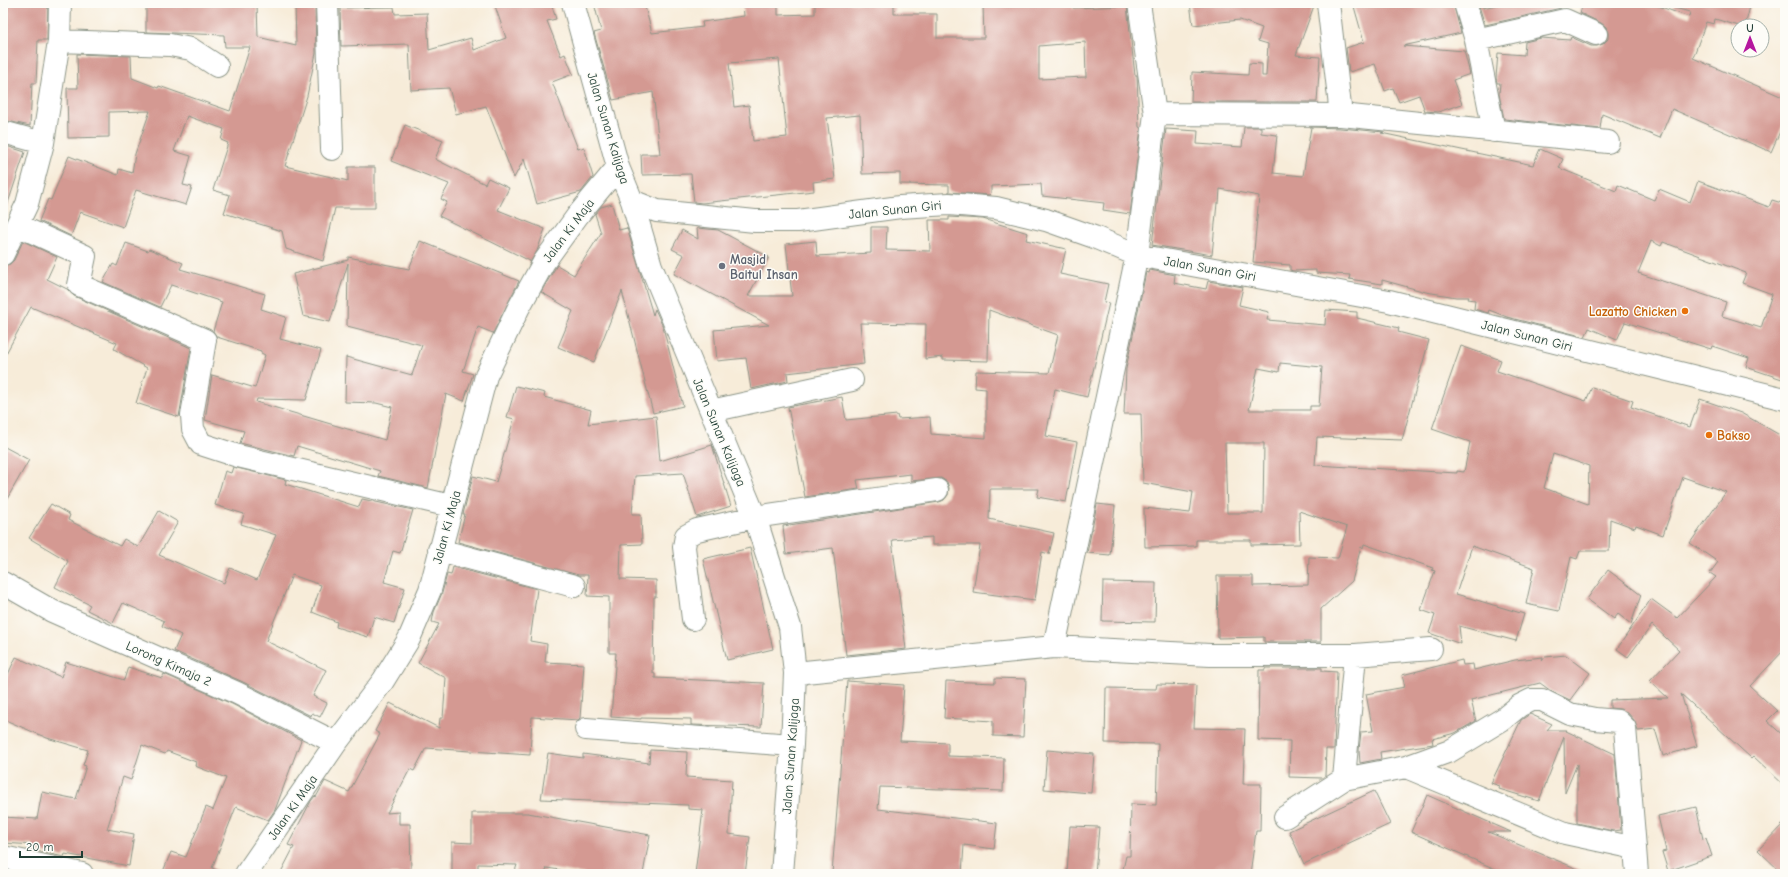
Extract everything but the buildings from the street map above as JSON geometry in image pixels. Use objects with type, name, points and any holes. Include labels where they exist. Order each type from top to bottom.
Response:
[{"type":"street","points":[[3,254],[27,204],[43,143],[59,41],[60,3]]},
{"type":"street","points":[[327,3],[332,149]]},
{"type":"street","name":"Jalan Sunan Kalijaga","points":[[573,3],[618,167],[632,201],[651,266],[755,518],[790,627],[795,673],[792,745],[782,874]]},
{"type":"street","points":[[1054,647],[1137,255],[1155,114],[1139,3]]},
{"type":"street","points":[[1328,3],[1341,115]]},
{"type":"street","points":[[1465,3],[1476,40],[1494,131]]},
{"type":"street","points":[[1476,40],[1565,20],[1596,34]]},
{"type":"street","points":[[59,41],[170,45],[191,49],[217,66]]},
{"type":"street","points":[[1155,114],[1341,115],[1608,142]]},
{"type":"street","points":[[3,132],[43,143]]},
{"type":"street","name":"Jalan Ki Maja","points":[[246,874],[336,743],[383,682],[408,639],[430,590],[439,550],[486,376],[518,309],[544,262],[578,215],[618,167]]},
{"type":"street","name":"Jalan Sunan Giri","points":[[632,201],[657,211],[755,221],[798,221],[900,207],[949,204],[996,208],[1046,220],[1094,237],[1137,255],[1389,301],[1785,399]]},
{"type":"street","points":[[17,225],[85,256],[79,286],[205,340],[192,415],[193,429],[201,444],[238,456],[451,506]]},
{"type":"street","points":[[711,411],[852,380]]},
{"type":"street","points":[[692,619],[684,547],[686,536],[697,530],[755,518],[937,490]]},
{"type":"street","points":[[439,550],[574,586]]},
{"type":"street","name":"Lorong Kimaja 2","points":[[3,583],[52,611],[237,693],[336,743]]},
{"type":"street","points":[[795,673],[1054,647],[1210,656],[1355,655],[1431,649]]},
{"type":"street","points":[[1344,779],[1355,655]]},
{"type":"street","points":[[1285,817],[1344,779],[1406,767],[1450,752],[1502,719],[1519,706],[1531,700],[1542,700],[1570,714],[1595,719],[1618,721],[1625,728],[1638,874]]},
{"type":"street","points":[[586,729],[792,745]]},
{"type":"street","points":[[1406,767],[1565,834],[1635,848]]},
{"type":"street","points":[[3,857],[82,874]]},
{"type":"place","name":"Masjid Baitul Ihsan","points":[[722,266]]},
{"type":"place","name":"Lazatto Chicken","points":[[1685,311]]},
{"type":"place","name":"Bakso","points":[[1709,435]]}]
